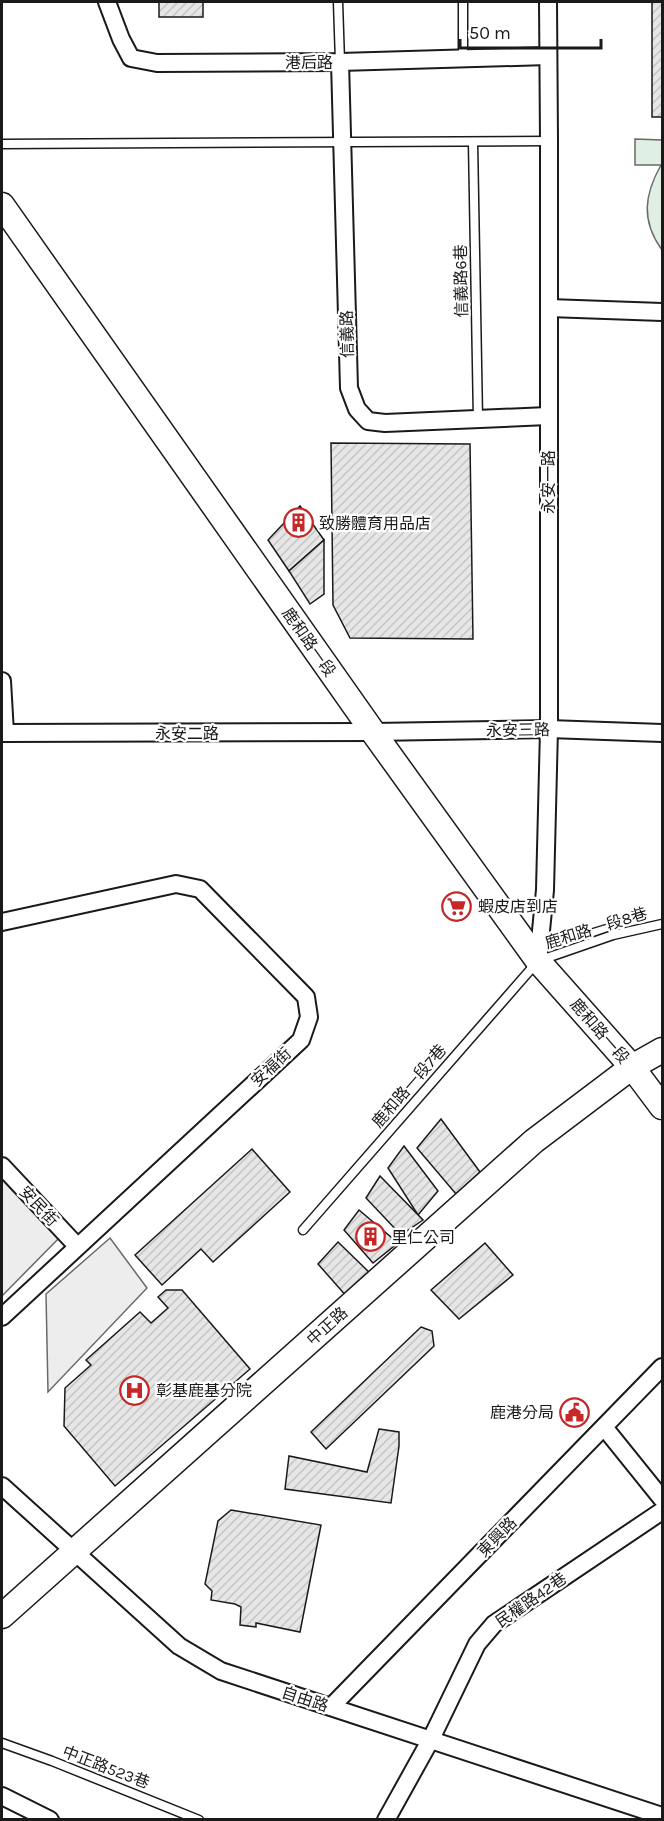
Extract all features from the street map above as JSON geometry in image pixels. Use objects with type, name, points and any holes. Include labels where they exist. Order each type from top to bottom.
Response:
[{"type":"main road","name":"鹿和路一段","points":[[2,205],[538,962],[632,1068],[663,1107]]},
{"type":"main road","name":"中正路","points":[[2,1616],[534,1141],[632,1068],[663,1050]]},
{"type":"street","name":"港后路","points":[[107,2],[131,58],[157,63],[340,62],[548,56]]},
{"type":"street","name":"永安一路","points":[[538,962],[545,890],[549,729],[548,2]]},
{"type":"street","name":"信義路","points":[[340,62],[349,388],[357,409],[368,421],[385,423],[548,416]]},
{"type":"street","points":[[549,308],[663,312]]},
{"type":"street","points":[[2,681],[3,733]]},
{"type":"street","name":"永安三路","points":[[373,732],[549,729],[663,733]]},
{"type":"street","name":"永安二路","points":[[3,733],[373,732]]},
{"type":"street","name":"安福街","points":[[2,922],[176,884],[200,889],[306,997],[309,1017],[301,1040],[2,1317]]},
{"type":"street","name":"安民街","points":[[2,1166],[78,1246]]},
{"type":"street","name":"東興路","points":[[331,1707],[663,1367]]},
{"type":"street","points":[[603,1427],[663,1499]]},
{"type":"street","name":"自由路","points":[[2,1486],[179,1646],[221,1671],[662,1815]]},
{"type":"street","name":"民權路42巷","points":[[386,1820],[431,1739],[477,1644],[494,1624],[663,1511]]},
{"type":"street","points":[[2,1796],[50,1820]]},
{"type":"lane","points":[[338,2],[340,62]]},
{"type":"lane","points":[[464,2],[464,58]]},
{"type":"lane","points":[[2,144],[549,141]]},
{"type":"lane","name":"信義路6巷","points":[[473,142],[478,419]]},
{"type":"lane","name":"鹿和路一段8巷","points":[[538,962],[613,935],[663,924]]},
{"type":"lane","name":"鹿和路一段7巷","points":[[303,1230],[538,962]]},
{"type":"lane","name":"中正路523巷","points":[[2,1743],[199,1820]]},
{"type":"green space","points":[[635,139],[662,140],[662,250],[651,229],[647,208],[651,187],[661,165],[635,165]]},
{"type":"shaded area","points":[[2,1177],[62,1235],[2,1296]]},
{"type":"shaded area","points":[[110,1238],[147,1288],[48,1392],[46,1294]]},
{"type":"building","points":[[159,2],[203,2],[203,17],[159,17]]},
{"type":"building","points":[[652,2],[662,2],[662,117],[652,117]]},
{"type":"building","points":[[331,443],[470,444],[473,639],[350,638],[333,605]]},
{"type":"building","name":"致勝體育用品店","points":[[300,506],[324,540],[289,571],[268,540]]},
{"type":"building","points":[[324,540],[324,594],[310,604],[289,571]]},
{"type":"building","points":[[441,1119],[480,1172],[456,1194],[417,1148]]},
{"type":"building","points":[[404,1146],[438,1191],[418,1215],[388,1168]]},
{"type":"building","points":[[252,1149],[290,1192],[213,1262],[201,1249],[162,1285],[135,1255]]},
{"type":"building","points":[[380,1176],[423,1220],[401,1235],[366,1198]]},
{"type":"building","name":"里仁公司","points":[[359,1210],[398,1243],[373,1263],[344,1230]]},
{"type":"building","points":[[338,1242],[373,1276],[348,1298],[318,1264]]},
{"type":"building","points":[[485,1243],[513,1275],[459,1319],[431,1290]]},
{"type":"building","name":"彰基鹿基分院","points":[[166,1290],[182,1290],[250,1369],[115,1486],[64,1426],[65,1388],[91,1365],[86,1360],[140,1312],[151,1323],[168,1308],[158,1297]]},
{"type":"building","points":[[421,1327],[432,1331],[434,1346],[326,1449],[311,1432]]},
{"type":"building","points":[[379,1429],[399,1432],[391,1503],[285,1489],[289,1456],[367,1472]]},
{"type":"building","points":[[231,1510],[321,1525],[300,1632],[256,1623],[256,1627],[240,1625],[241,1607],[211,1600],[212,1591],[205,1584],[218,1521]]},
{"type":"place","name":"致勝體育用品店","points":[[298,523]]},
{"type":"place","name":"蝦皮店到店","points":[[457,906]]},
{"type":"place","name":"里仁公司","points":[[370,1237]]},
{"type":"place","name":"彰基鹿基分院","points":[[135,1390]]},
{"type":"place","name":"鹿港分局","points":[[575,1412]]}]
